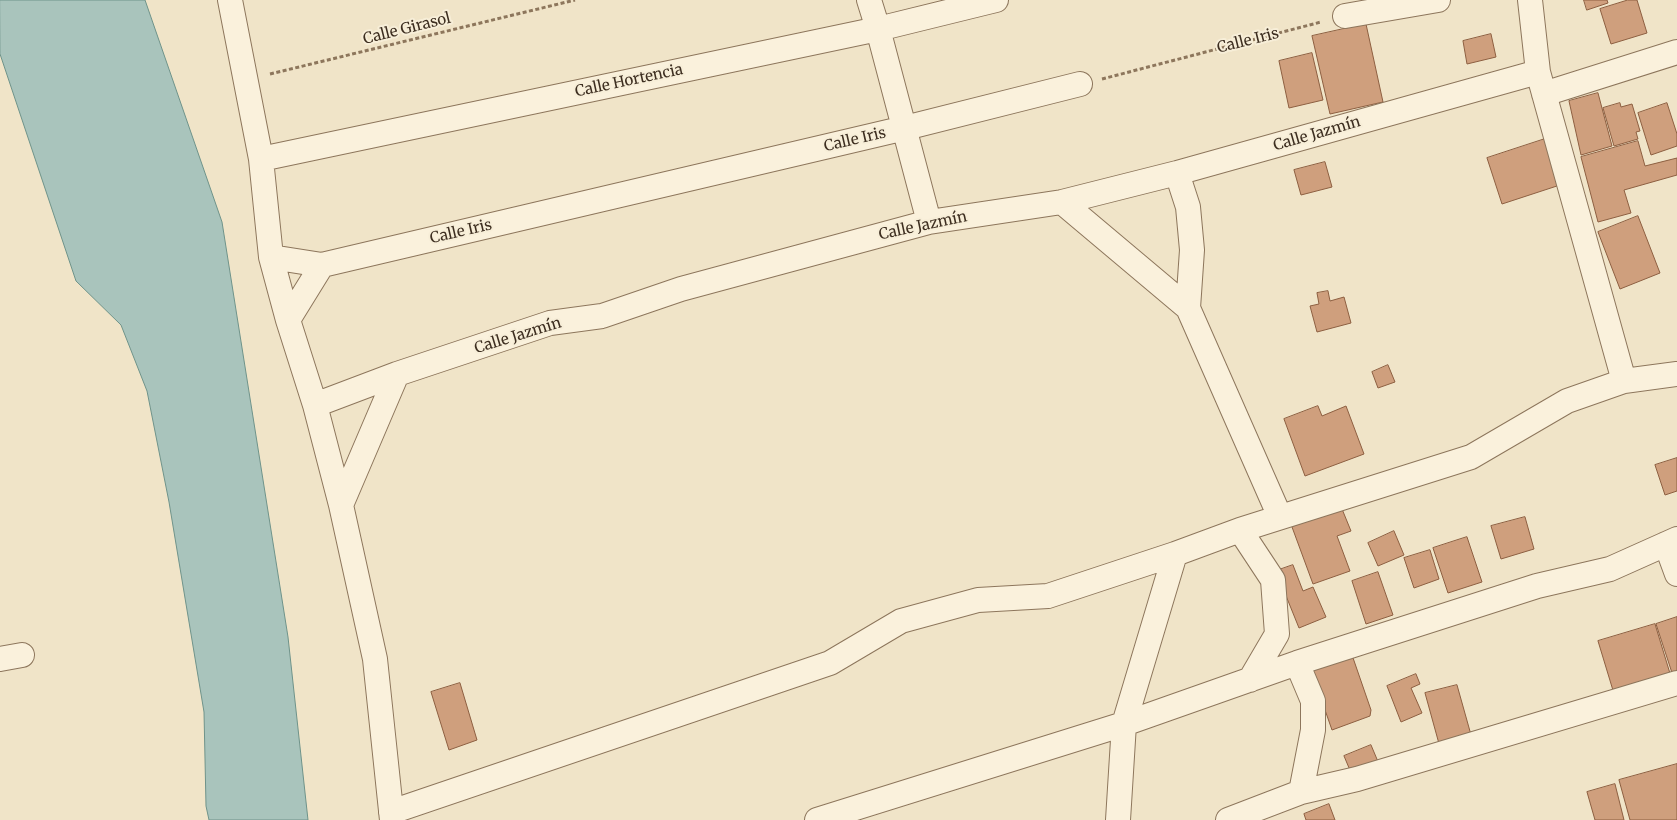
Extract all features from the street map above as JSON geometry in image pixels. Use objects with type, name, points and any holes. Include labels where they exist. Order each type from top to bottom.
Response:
[{"type":"street","points":[[230,0],[261,159],[271,257],[288,320],[315,405],[341,505],[375,660],[392,816],[830,663],[901,621],[978,600],[1048,596],[1175,554],[1240,530],[1472,457],[1568,401],[1624,380],[1677,374]]},
{"type":"street","points":[[869,0],[929,222]]},
{"type":"street","name":"Calle Hortencia","points":[[261,159],[878,29],[996,0]]},
{"type":"street","points":[[1345,16],[1438,0]]},
{"type":"street","points":[[1530,0],[1541,83],[1624,380]]},
{"type":"street","name":"Calle Jazmín","points":[[315,405],[397,374],[550,323],[602,316],[681,289],[929,222],[1062,202],[1541,83],[1677,52]]},
{"type":"street","name":"Calle Iris","points":[[271,257],[322,265],[905,128],[1080,84]]},
{"type":"street","points":[[1177,173],[1188,207],[1192,250],[1188,308]]},
{"type":"street","points":[[1062,202],[1188,308],[1280,517]]},
{"type":"street","points":[[288,320],[322,265]]},
{"type":"street","points":[[341,505],[397,374]]},
{"type":"street","points":[[1240,530],[1273,580],[1277,634],[1250,680]]},
{"type":"street","points":[[817,820],[1124,724],[1297,663],[1537,586],[1610,569],[1671,542],[1677,574]]},
{"type":"street","points":[[1118,820],[1124,724],[1175,554]]},
{"type":"street","points":[[1297,663],[1313,701],[1313,730],[1301,792]]},
{"type":"street","points":[[1228,820],[1301,792],[1357,779],[1677,683]]},
{"type":"path","name":"Calle Girasol","points":[[245,80],[575,0]]},
{"type":"path","name":"Calle Iris","points":[[1080,84],[1345,16]]},
{"type":"water","points":[[0,0],[145,0],[222,222],[288,637],[308,820],[209,820],[206,806],[204,712],[169,502],[147,391],[121,325],[76,281],[0,54]]},
{"type":"building","points":[[1584,0],[1607,0],[1608,3],[1587,10]]},
{"type":"building","points":[[1628,0],[1637,0],[1647,33],[1611,44],[1600,9]]},
{"type":"building","points":[[1366,24],[1383,102],[1330,114],[1312,36]]},
{"type":"building","points":[[1491,34],[1496,57],[1467,64],[1463,41]]},
{"type":"building","points":[[1312,53],[1323,100],[1289,108],[1279,61]]},
{"type":"building","points":[[1598,93],[1612,146],[1581,155],[1569,101]]},
{"type":"building","points":[[1620,103],[1621,107],[1632,104],[1640,131],[1636,132],[1638,139],[1614,146],[1603,108]]},
{"type":"building","points":[[1667,103],[1677,134],[1677,146],[1651,155],[1638,113]]},
{"type":"building","points":[[1548,138],[1563,184],[1502,204],[1487,158]]},
{"type":"building","points":[[1638,141],[1645,166],[1677,158],[1677,175],[1624,190],[1631,213],[1598,222],[1581,157]]},
{"type":"building","points":[[1325,162],[1332,187],[1301,195],[1294,170]]},
{"type":"building","points":[[1638,216],[1660,273],[1620,289],[1598,232]]},
{"type":"building","points":[[1328,291],[1330,301],[1344,297],[1351,323],[1317,332],[1310,306],[1319,304],[1317,293]]},
{"type":"building","points":[[1388,365],[1395,382],[1378,388],[1372,372]]},
{"type":"building","points":[[1318,406],[1322,416],[1346,406],[1364,454],[1305,476],[1284,419]]},
{"type":"building","points":[[1677,458],[1677,491],[1665,495],[1655,465]]},
{"type":"building","points":[[1342,509],[1351,531],[1337,536],[1350,571],[1313,584],[1292,527]]},
{"type":"building","points":[[1525,517],[1534,549],[1501,559],[1491,526]]},
{"type":"building","points":[[1394,531],[1404,555],[1378,566],[1368,543]]},
{"type":"building","points":[[1467,537],[1482,582],[1448,593],[1433,548]]},
{"type":"building","points":[[1430,550],[1439,579],[1414,588],[1404,558]]},
{"type":"building","points":[[1293,565],[1303,591],[1313,587],[1326,617],[1299,628],[1276,571]]},
{"type":"building","points":[[1378,572],[1393,615],[1366,624],[1352,581]]},
{"type":"building","points":[[1677,617],[1677,681],[1675,682],[1656,624]]},
{"type":"building","points":[[1655,624],[1672,680],[1615,697],[1598,641]]},
{"type":"building","points":[[1351,652],[1371,710],[1370,716],[1332,730],[1310,667]]},
{"type":"building","points":[[1416,674],[1420,684],[1411,688],[1422,713],[1401,722],[1387,686]]},
{"type":"building","points":[[460,683],[477,740],[449,750],[431,692]]},
{"type":"building","points":[[1457,685],[1473,742],[1441,751],[1425,693]]},
{"type":"building","points":[[1371,745],[1379,764],[1352,775],[1344,756]]},
{"type":"building","points":[[1677,764],[1677,820],[1630,820],[1619,780]]},
{"type":"building","points":[[1615,784],[1624,820],[1595,820],[1587,792]]},
{"type":"building","points":[[1329,804],[1335,820],[1306,820],[1304,814]]}]
